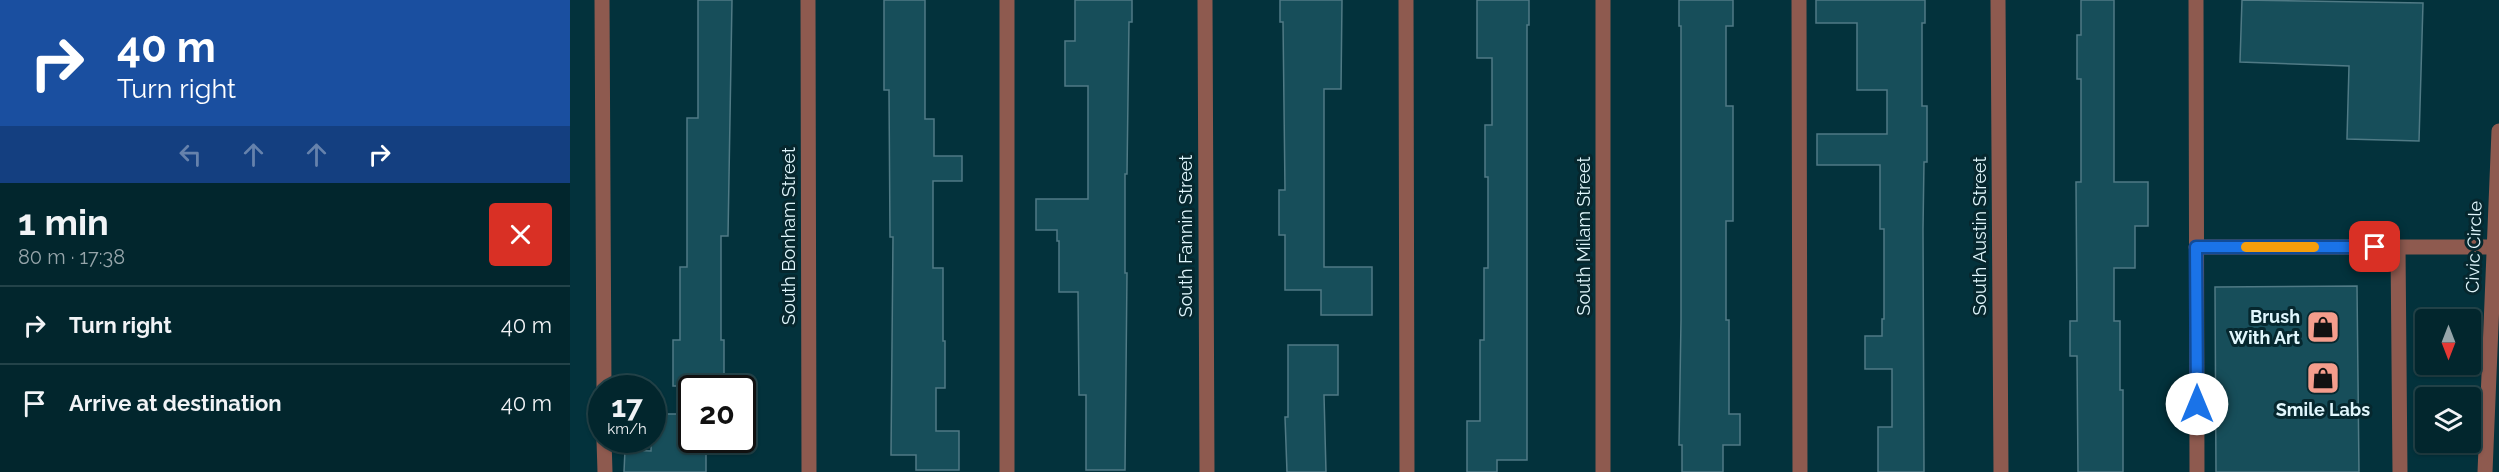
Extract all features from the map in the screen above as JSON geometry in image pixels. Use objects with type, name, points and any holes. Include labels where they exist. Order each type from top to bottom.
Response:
[{"type":"street","points":[[602,0],[604,375]]},
{"type":"street","name":"South Bonham Street","points":[[808,0],[809,472]]},
{"type":"street","points":[[1007,0],[1007,472]]},
{"type":"street","name":"South Fannin Street","points":[[1205,0],[1207,472]]},
{"type":"street","points":[[1406,0],[1407,472]]},
{"type":"street","name":"South Milam Street","points":[[1603,0],[1604,472]]},
{"type":"street","points":[[1799,0],[1800,472]]},
{"type":"street","name":"South Austin Street","points":[[1998,0],[2001,472]]},
{"type":"street","points":[[2196,0],[2197,472]]},
{"type":"street","name":"Civic Circle","points":[[2485,472],[2495,322],[2494,247],[2499,131]]},
{"type":"street","points":[[2196,247],[2494,247]]},
{"type":"street","points":[[2398,247],[2400,472]]},
{"type":"street","points":[[604,453],[604,472]]},
{"type":"building","points":[[698,0],[732,0],[728,236],[721,236],[721,340],[724,340],[724,375],[678,375],[678,386],[673,386],[673,340],[680,340],[680,267],[687,267],[687,118],[698,118]]},
{"type":"building","points":[[884,0],[925,0],[925,119],[934,119],[934,156],[962,156],[962,181],[933,181],[933,268],[943,268],[943,341],[945,341],[945,388],[936,388],[936,431],[959,431],[959,470],[916,470],[916,455],[891,455],[893,237],[890,237],[889,90],[884,90]]},
{"type":"building","points":[[1075,0],[1132,0],[1132,22],[1129,22],[1127,174],[1125,174],[1125,273],[1127,273],[1125,470],[1086,470],[1086,395],[1079,395],[1078,292],[1059,292],[1057,230],[1036,230],[1036,199],[1088,199],[1088,86],[1065,86],[1065,41],[1075,41]]},
{"type":"building","points":[[1280,0],[1342,0],[1341,89],[1324,89],[1324,267],[1372,267],[1372,315],[1321,315],[1321,290],[1285,290],[1285,235],[1279,235],[1279,190],[1285,190],[1283,22],[1280,22]]},
{"type":"building","points":[[1477,0],[1529,0],[1529,25],[1527,25],[1527,460],[1497,460],[1497,472],[1467,472],[1467,421],[1480,421],[1480,340],[1484,340],[1484,268],[1488,268],[1488,177],[1485,177],[1485,125],[1492,125],[1492,58],[1477,58]]},
{"type":"building","points":[[1679,0],[1733,0],[1733,26],[1726,26],[1726,106],[1733,106],[1733,221],[1726,221],[1726,320],[1729,320],[1729,414],[1740,414],[1740,445],[1723,445],[1723,472],[1682,472],[1682,445],[1679,445],[1681,26],[1679,26]]},
{"type":"building","points":[[1816,0],[1925,0],[1925,23],[1922,23],[1922,106],[1927,106],[1927,162],[1924,162],[1923,229],[1924,472],[1878,472],[1878,427],[1892,427],[1892,369],[1865,369],[1865,336],[1882,336],[1882,319],[1884,319],[1884,229],[1880,229],[1880,165],[1817,165],[1817,134],[1887,134],[1887,90],[1857,90],[1857,23],[1816,23]]},
{"type":"building","points":[[2081,0],[2114,0],[2114,182],[2148,182],[2148,226],[2135,226],[2135,268],[2114,268],[2114,321],[2120,321],[2123,472],[2078,472],[2077,356],[2070,356],[2070,321],[2077,321],[2076,182],[2081,182],[2081,79],[2077,79],[2077,35],[2081,35]]},
{"type":"building","points":[[2242,0],[2423,3],[2419,141],[2347,139],[2349,66],[2240,62]]},
{"type":"building","points":[[2357,286],[2359,472],[2216,472],[2215,287]]},
{"type":"building","points":[[1288,345],[1338,345],[1338,395],[1324,395],[1326,472],[1287,472],[1285,417],[1288,417]]},
{"type":"building","points":[[666,414],[678,414],[678,453],[706,453],[706,472],[624,472],[625,453],[666,453]]},
{"type":"slow traffic","points":[[2246,247],[2314,247]]},
{"type":"place","name":"Brush With Art","points":[[2323,327]]},
{"type":"place","name":"Smile Labs","points":[[2323,378]]},
{"type":"route","points":[[2197,404],[2196,247],[2375,247]]}]
